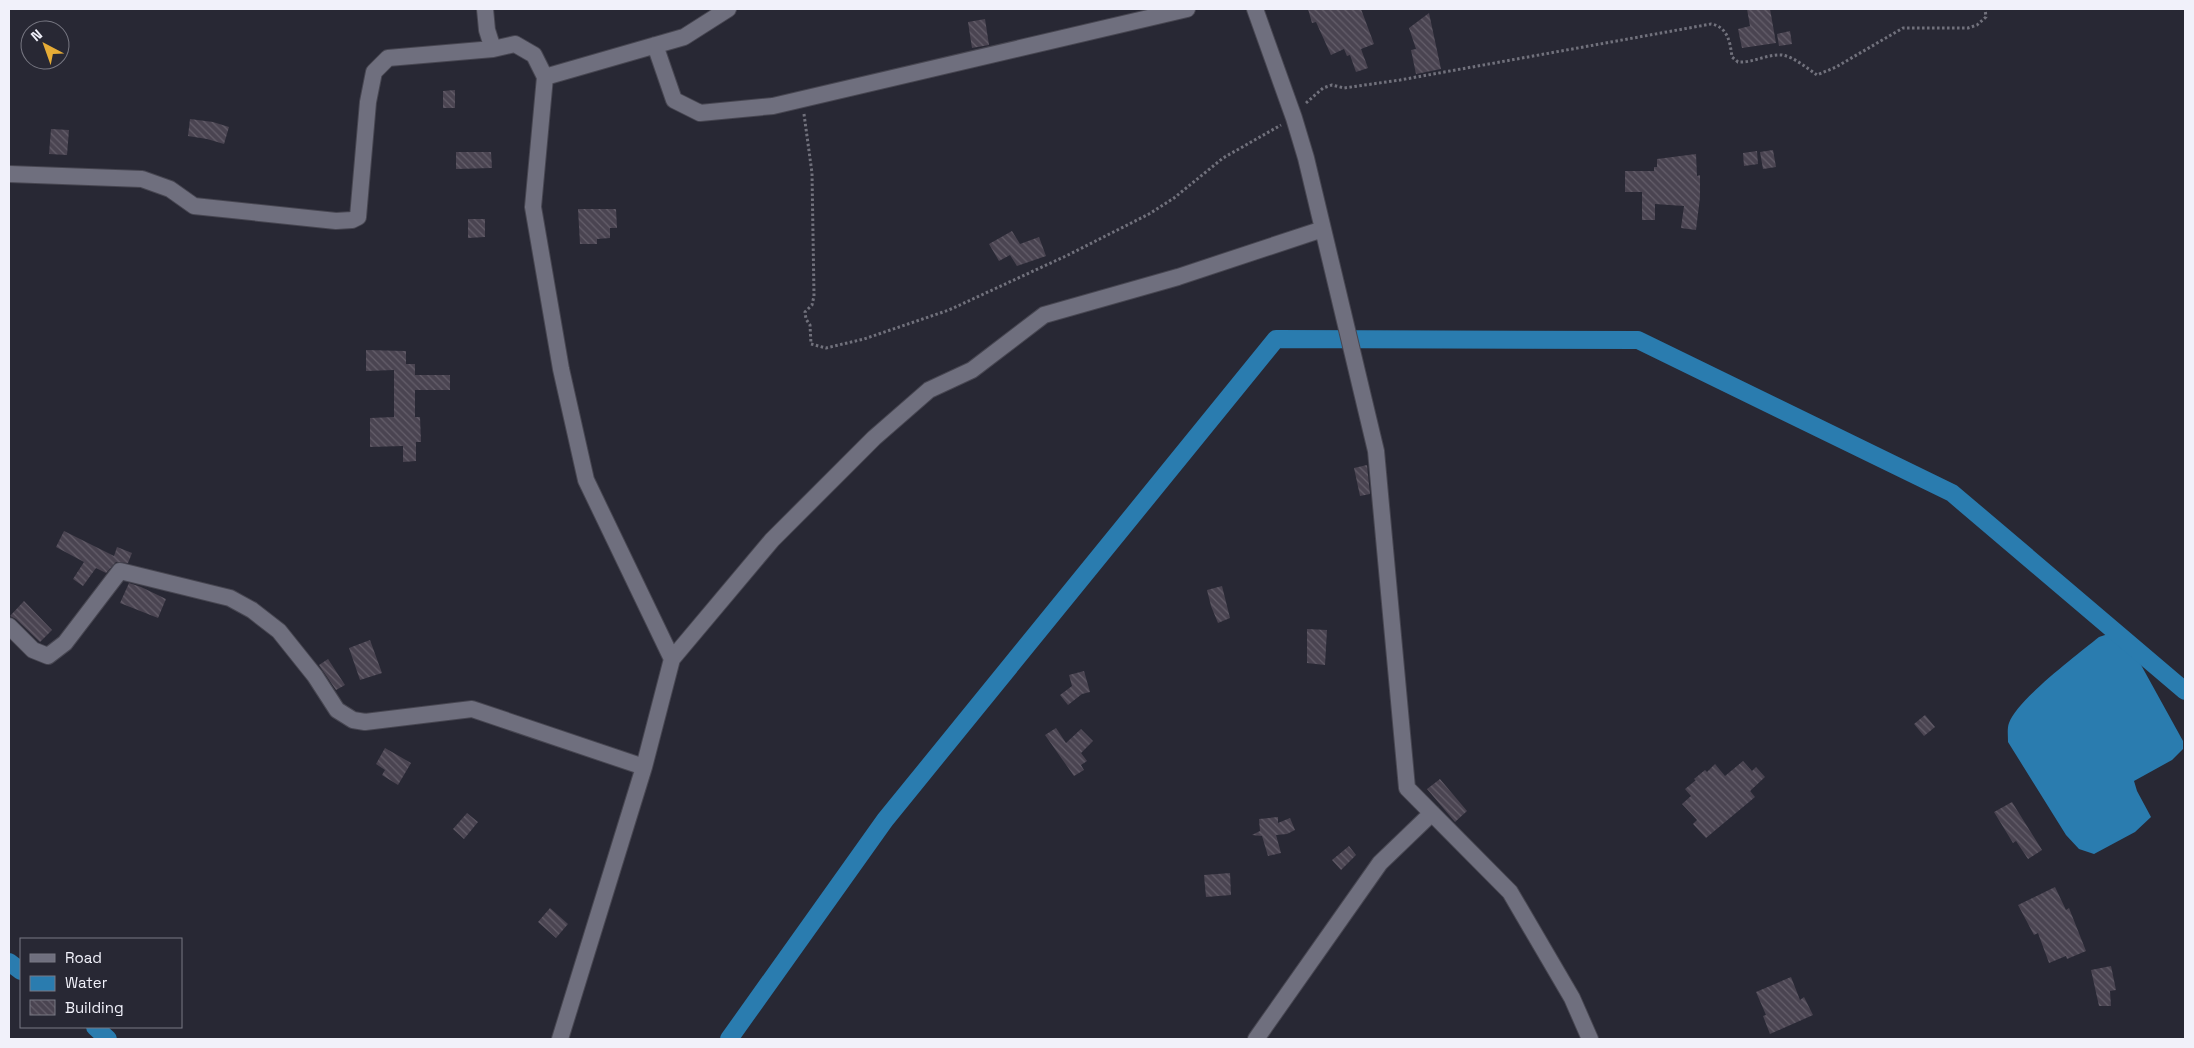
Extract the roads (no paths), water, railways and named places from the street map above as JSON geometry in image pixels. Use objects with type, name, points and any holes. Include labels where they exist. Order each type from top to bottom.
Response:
[{"type":"street","points":[[485,9],[487,30],[493,49]]},
{"type":"street","points":[[545,77],[684,37],[728,9]]},
{"type":"street","points":[[655,45],[674,100],[700,113],[773,106],[1187,9]]},
{"type":"street","points":[[1255,9],[1296,126],[1323,229],[1376,451],[1407,788],[1510,892],[1572,998],[1590,1039]]},
{"type":"street","points":[[9,174],[142,179],[170,189],[194,206],[336,221],[352,220],[358,217],[368,102],[374,72],[388,58],[493,49],[515,44],[534,55],[545,77],[533,207],[561,369],[586,480],[672,659]]},
{"type":"street","points":[[560,1039],[644,767],[672,659],[772,540],[874,438],[929,390],[972,370],[1044,315],[1178,277],[1323,229]]},
{"type":"street","points":[[9,626],[33,650],[48,656],[65,643],[120,571],[230,598],[252,610],[279,631],[315,676],[336,710],[353,720],[365,722],[472,709],[644,767]]},
{"type":"street","points":[[1256,1039],[1380,864],[1432,813]]},
{"type":"water","points":[[2116,635],[2130,645],[2183,741],[2183,749],[2172,760],[2134,781],[2137,791],[2151,817],[2135,832],[2094,854],[2079,849],[2066,835],[2008,742],[2008,730],[2009,723],[2015,713],[2036,690],[2099,637]]},
{"type":"waterway","points":[[729,1039],[885,820],[1276,339],[1638,340],[1952,493],[2185,691]]},
{"type":"waterway","points":[[9,962],[20,970]]},
{"type":"waterway","points":[[96,1028],[108,1039]]}]
